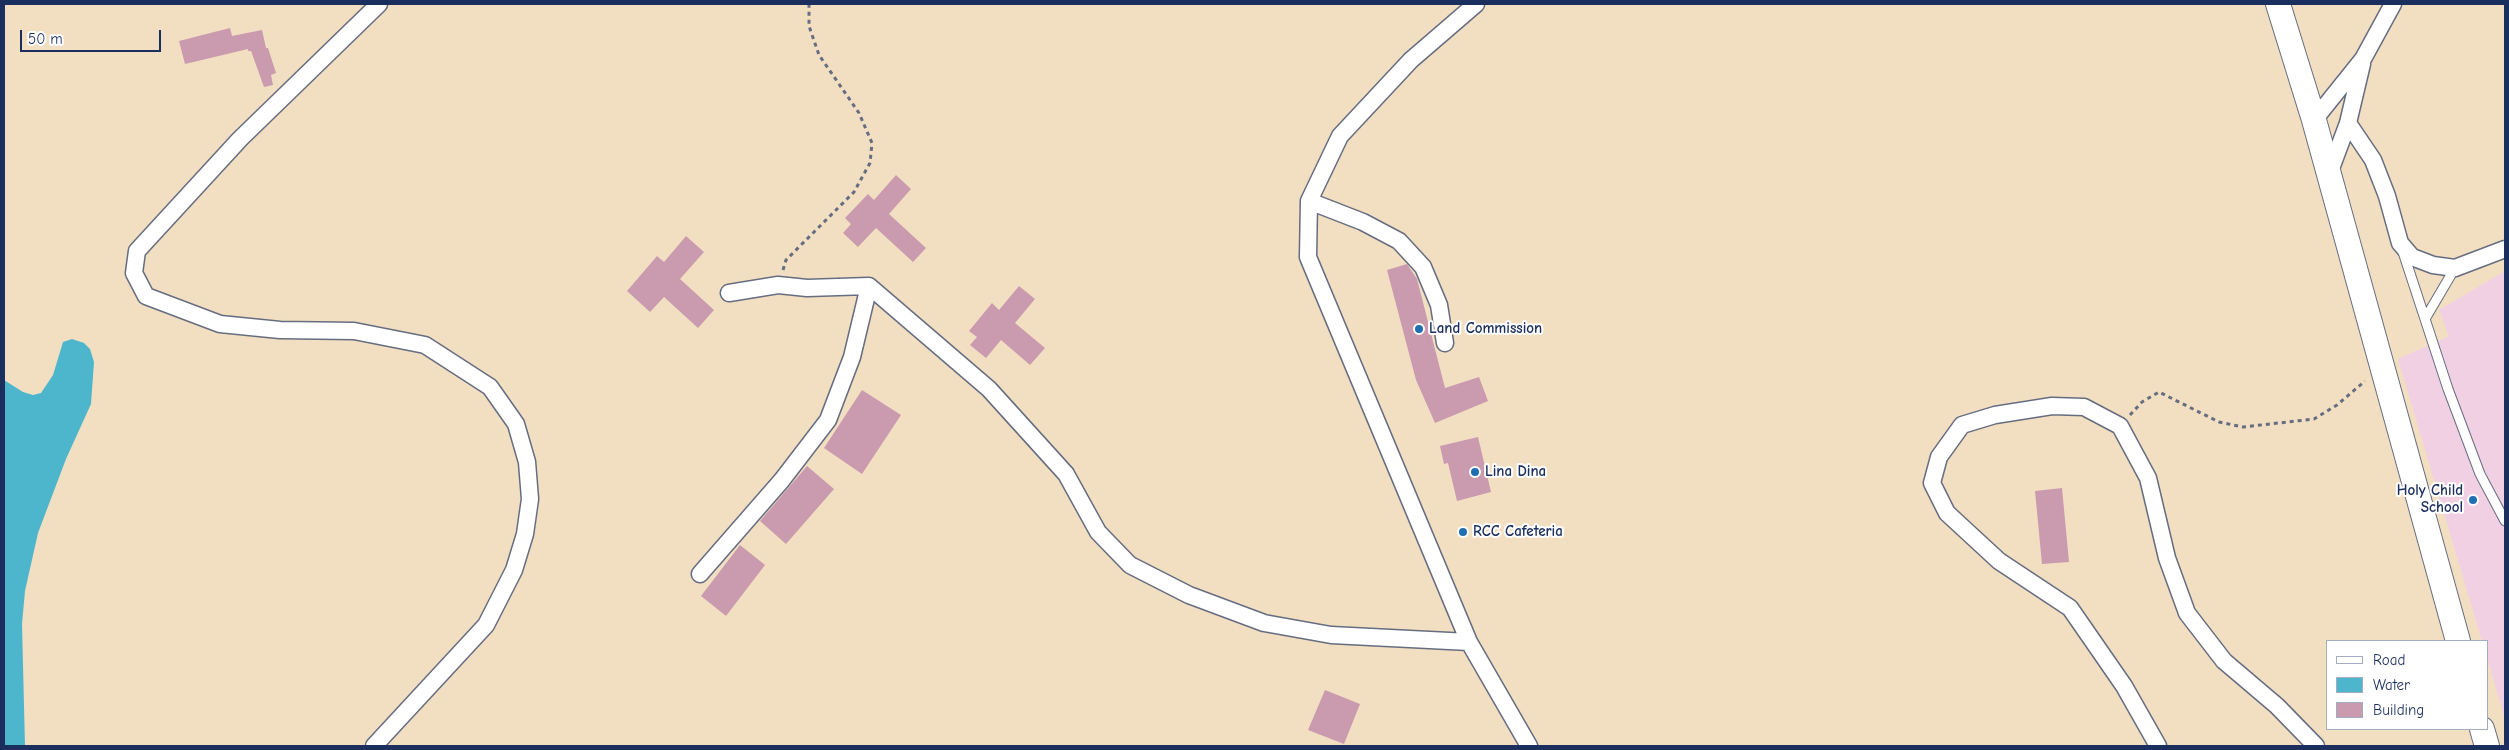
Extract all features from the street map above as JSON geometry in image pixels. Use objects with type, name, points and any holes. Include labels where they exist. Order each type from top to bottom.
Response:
[{"type":"street","points":[[374,746],[452,664],[486,624],[514,570],[525,534],[530,499],[527,462],[516,424],[490,387],[425,346],[354,331],[280,330],[220,324],[146,296],[134,273],[137,251],[143,244],[240,139],[379,4]]},
{"type":"street","points":[[1476,4],[1411,60],[1340,136],[1309,201],[1308,258],[1469,642],[1529,746]]},
{"type":"street","points":[[2278,4],[2314,120],[2458,640]]},
{"type":"street","points":[[2314,120],[2363,59],[2393,4]]},
{"type":"street","points":[[2329,174],[2348,123],[2363,59]]},
{"type":"street","points":[[2348,123],[2373,160],[2387,196],[2400,243],[2412,257],[2433,265],[2455,268],[2505,249]]},
{"type":"street","points":[[1309,201],[1363,222],[1399,241],[1422,267],[1439,306],[1445,344]]},
{"type":"street","points":[[729,293],[778,285],[807,288],[868,286],[989,389],[1066,474],[1098,532],[1130,565],[1189,595],[1264,623],[1331,635],[1469,642]]},
{"type":"street","points":[[700,574],[782,480],[828,420],[852,357],[868,286]]},
{"type":"street","points":[[2158,746],[2124,686],[2070,608],[1999,561],[1947,513],[1932,483],[1939,457],[1962,425],[1994,415],[2052,406],[2084,407],[2120,426],[2148,478],[2167,558],[2187,613],[2224,661],[2278,706],[2316,746]]},
{"type":"street","points":[[2482,730],[2487,746]]},
{"type":"lane","points":[[2400,243],[2448,389],[2480,474],[2505,522]]},
{"type":"lane","points":[[2425,320],[2455,268]]},
{"type":"path","points":[[778,285],[786,260],[854,192],[870,163],[872,143],[859,113],[819,55],[809,26],[810,4]]},
{"type":"path","points":[[2120,426],[2142,402],[2159,392],[2219,422],[2243,427],[2314,419],[2337,405],[2382,366]]},
{"type":"shaded area","name":"Holy Child School","points":[[2505,271],[2505,719],[2489,664],[2489,640],[2482,640],[2398,359],[2449,336],[2439,310]]},
{"type":"water","points":[[72,339],[84,343],[90,349],[94,362],[91,404],[66,459],[38,533],[25,591],[22,624],[25,746],[4,746],[4,380],[23,392],[33,395],[41,393],[53,375],[63,342]]},
{"type":"building","points":[[230,28],[232,36],[262,30],[266,48],[268,48],[276,73],[271,75],[273,85],[264,87],[251,51],[248,51],[248,49],[185,64],[179,41]]},
{"type":"building","points":[[896,175],[911,189],[889,214],[926,248],[913,262],[876,228],[858,247],[843,233],[851,224],[845,218],[868,194],[874,200]]},
{"type":"building","points":[[686,236],[704,252],[680,279],[714,310],[698,328],[664,297],[650,312],[627,291],[657,256],[664,262]]},
{"type":"building","points":[[1407,264],[1417,279],[1445,388],[1479,377],[1488,401],[1435,423],[1416,380],[1387,270]]},
{"type":"building","points":[[1019,286],[1035,299],[1015,323],[1045,348],[1030,365],[1001,340],[986,358],[970,345],[977,337],[969,331],[992,303],[999,310]]},
{"type":"building","points":[[862,390],[901,415],[862,474],[824,448]]},
{"type":"building","points":[[1478,437],[1491,492],[1457,501],[1448,463],[1444,464],[1440,446]]},
{"type":"building","points":[[807,466],[834,489],[786,544],[760,521]]},
{"type":"building","points":[[2062,488],[2069,562],[2042,564],[2035,491]]},
{"type":"building","points":[[740,545],[765,565],[726,616],[701,596]]},
{"type":"building","points":[[1325,690],[1360,704],[1344,744],[1308,730]]},
{"type":"place","name":"Land Commission","points":[[1419,329]]},
{"type":"place","name":"Lina Dina","points":[[1475,472]]},
{"type":"place","name":"Holy Child School","points":[[2473,500]]},
{"type":"place","name":"RCC Cafeteria","points":[[1463,532]]}]
